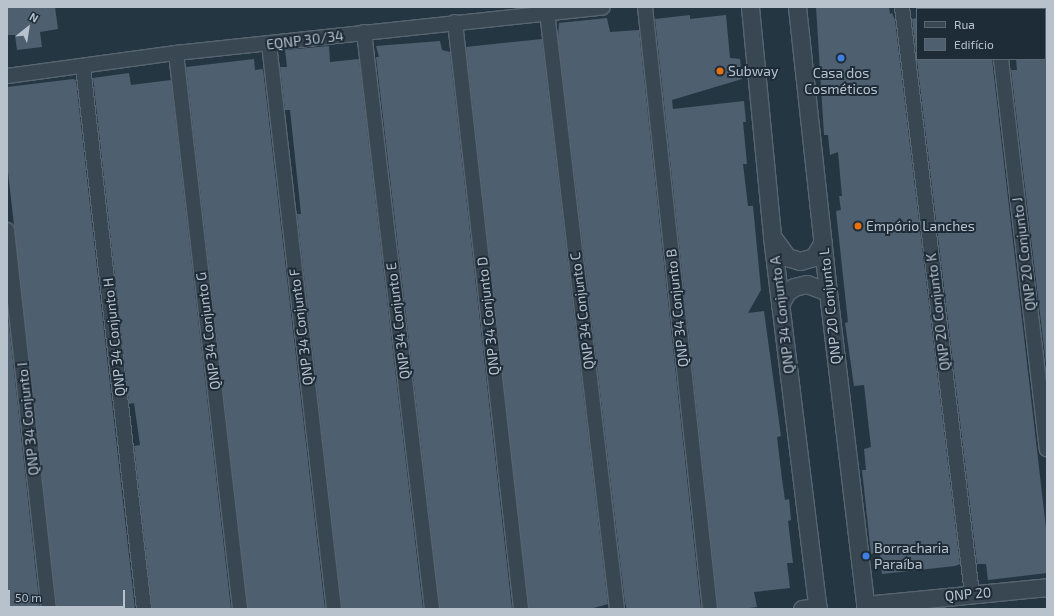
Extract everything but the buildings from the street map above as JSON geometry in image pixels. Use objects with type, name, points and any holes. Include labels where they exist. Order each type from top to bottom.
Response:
[{"type":"street","name":"EQNP 30/34","points":[[7,76],[176,53],[603,7]]},
{"type":"street","name":"QNP 34 Conjunto B","points":[[645,7],[710,609]]},
{"type":"street","name":"QNP 34 Conjunto A","points":[[750,7],[772,237],[812,608]]},
{"type":"street","name":"QNP 20 Conjunto L","points":[[797,7],[828,292],[866,607]]},
{"type":"street","name":"QNP 20 Conjunto K","points":[[902,7],[972,594]]},
{"type":"street","name":"QNP 34 Conjunto C","points":[[548,12],[617,609]]},
{"type":"street","name":"QNP 34 Conjunto D","points":[[455,22],[521,609]]},
{"type":"street","name":"QNP 34 Conjunto E","points":[[364,32],[432,609]]},
{"type":"street","name":"QNP 34 Conjunto F","points":[[269,44],[334,609]]},
{"type":"street","name":"QNP 34 Conjunto G","points":[[176,53],[240,609]]},
{"type":"street","name":"QNP 20 Conjunto J","points":[[1001,60],[1047,449]]},
{"type":"street","name":"QNP 34 Conjunto H","points":[[83,66],[144,609]]},
{"type":"street","name":"QNP 34 Conjunto I","points":[[7,230],[49,609]]},
{"type":"street","points":[[772,237],[787,257],[800,261],[814,257],[823,242]]},
{"type":"street","points":[[780,305],[786,293],[794,287],[807,284],[828,292]]},
{"type":"street","name":"QNP 20","points":[[866,607],[972,594],[1047,587]]},
{"type":"place","name":"Casa dos Cosméticos","points":[[841,58]]},
{"type":"place","name":"Subway","points":[[720,71]]},
{"type":"place","name":"Empório Lanches","points":[[858,226]]},
{"type":"place","name":"Borracharia Paraíba","points":[[866,556]]}]
